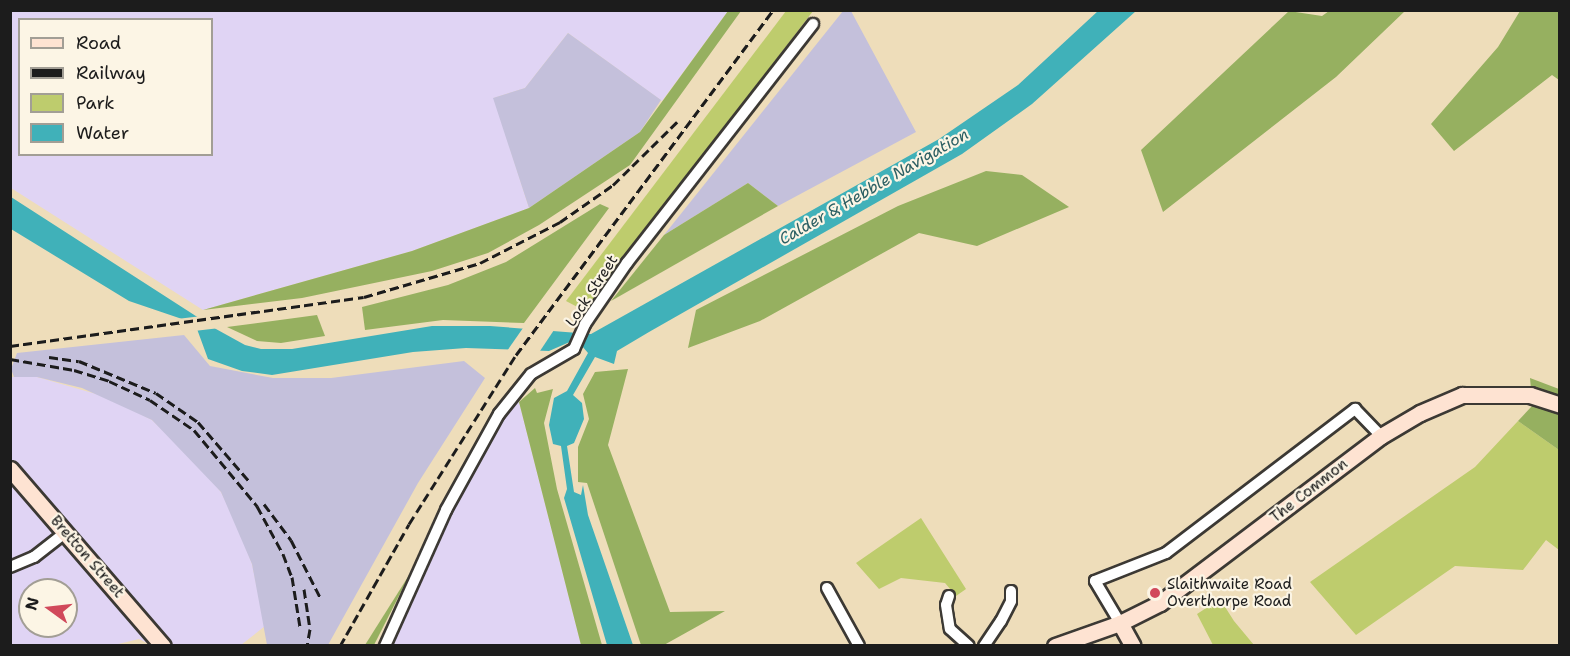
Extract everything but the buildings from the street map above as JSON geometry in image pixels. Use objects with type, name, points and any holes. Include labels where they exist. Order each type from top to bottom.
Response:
[{"type":"main road","name":"The Common","points":[[1055,645],[1120,622],[1160,603],[1381,436],[1420,412],[1462,395],[1530,395],[1560,405]]},
{"type":"main road","name":"Bretton Street","points":[[10,469],[163,645]]},
{"type":"main road","points":[[1120,622],[1133,645]]},
{"type":"street","name":"Lock Street","points":[[385,645],[453,495],[499,414],[531,374],[574,349],[585,324],[627,263],[813,24]]},
{"type":"street","points":[[1120,622],[1095,581],[1166,553],[1355,409],[1381,436]]},
{"type":"street","points":[[10,567],[34,557],[65,533]]},
{"type":"street","points":[[827,588],[859,645]]},
{"type":"street","points":[[984,645],[1001,621],[1011,601],[1011,591]]},
{"type":"street","points":[[949,596],[946,605],[950,628],[969,645]]},
{"type":"shaded area","points":[[10,11],[728,11],[662,101],[568,33],[525,88],[494,98],[529,208],[412,251],[203,310],[11,188]]},
{"type":"shaded area","points":[[843,11],[851,11],[916,132],[778,206],[748,183],[664,235]]},
{"type":"shaded area","points":[[568,33],[661,100],[640,132],[529,208],[493,98],[525,88]]},
{"type":"shaded area","points":[[184,335],[210,366],[273,378],[331,378],[464,361],[485,378],[418,483],[328,645],[267,645],[252,564],[221,492],[152,420],[82,388],[37,377],[14,377],[11,369],[17,353]]},
{"type":"shaded area","points":[[10,377],[37,377],[110,398],[152,420],[195,461],[221,492],[252,564],[265,626],[241,645],[151,645],[139,639],[110,646],[11,645]]},
{"type":"shaded area","points":[[519,402],[581,645],[388,646],[463,486],[509,408]]},
{"type":"green space","points":[[728,11],[741,11],[630,165],[539,225],[488,253],[432,271],[302,298],[203,310],[412,251],[529,208],[640,132]]},
{"type":"green space","points":[[786,11],[813,11],[585,311],[566,301]]},
{"type":"green space","points":[[1289,11],[1322,16],[1329,11],[1405,11],[1336,77],[1163,212],[1141,150]]},
{"type":"green space","points":[[1520,11],[1559,11],[1559,80],[1552,75],[1454,151],[1431,124],[1498,47]]},
{"type":"green space","points":[[986,171],[1022,175],[1069,207],[977,246],[919,233],[760,321],[688,348],[696,310],[898,206]]},
{"type":"green space","points":[[748,183],[778,206],[611,301],[664,235]]},
{"type":"green space","points":[[600,204],[609,208],[524,323],[443,320],[365,330],[362,307],[448,285],[506,262]]},
{"type":"green space","points":[[317,315],[325,336],[281,343],[257,341],[227,327]]},
{"type":"green space","points":[[628,369],[608,445],[670,612],[725,611],[664,645],[641,645],[587,483],[578,482],[578,447],[589,419],[583,394],[595,372]]},
{"type":"green space","points":[[1530,378],[1559,389],[1559,399],[1531,389]]},
{"type":"green space","points":[[535,388],[537,393],[553,389],[544,423],[557,489],[602,645],[581,645],[519,402]]},
{"type":"green space","points":[[1532,406],[1559,414],[1559,450],[1518,421]]},
{"type":"green space","points":[[1518,421],[1559,450],[1559,550],[1546,540],[1523,570],[1455,566],[1356,635],[1310,582],[1475,467]]},
{"type":"green space","points":[[921,518],[966,589],[956,596],[945,583],[901,578],[879,589],[856,563]]},
{"type":"green space","points":[[411,572],[374,645],[365,645]]},
{"type":"green space","points":[[1220,599],[1234,621],[1254,645],[1213,645],[1197,614]]},
{"type":"water","name":"Calder & Hebble Navigation","points":[[1098,11],[1136,11],[1032,104],[962,154],[617,351],[614,364],[595,357],[573,395],[582,403],[584,419],[574,443],[567,446],[574,492],[581,495],[583,485],[588,515],[633,645],[607,645],[564,498],[567,489],[561,446],[553,444],[549,425],[554,398],[567,391],[588,353],[582,346],[572,341],[549,351],[466,348],[413,352],[272,375],[242,371],[208,359],[197,329],[182,319],[129,301],[11,229],[11,197],[216,329],[245,345],[261,349],[292,349],[432,326],[490,326],[591,334],[939,139],[1018,85]]},
{"type":"pier","points":[[202,316],[220,328],[194,331],[177,319]]},
{"type":"pier","points":[[556,327],[538,354],[507,351],[523,328]]},
{"type":"railway","points":[[340,646],[409,524],[516,355],[773,10]]},
{"type":"railway","points":[[10,346],[364,297],[480,263],[560,222],[613,185],[678,121]]},
{"type":"railway","points":[[49,357],[79,361],[156,393],[198,422],[249,481]]},
{"type":"railway","points":[[10,359],[74,370],[109,381],[150,400],[194,430],[257,506],[283,554],[292,577],[300,627]]},
{"type":"railway","points":[[264,504],[291,540],[321,599]]},
{"type":"railway","points":[[304,589],[310,629],[307,646]]},
{"type":"place","name":"Slaithwaite Road Overthorpe Road","points":[[1155,593]]}]
